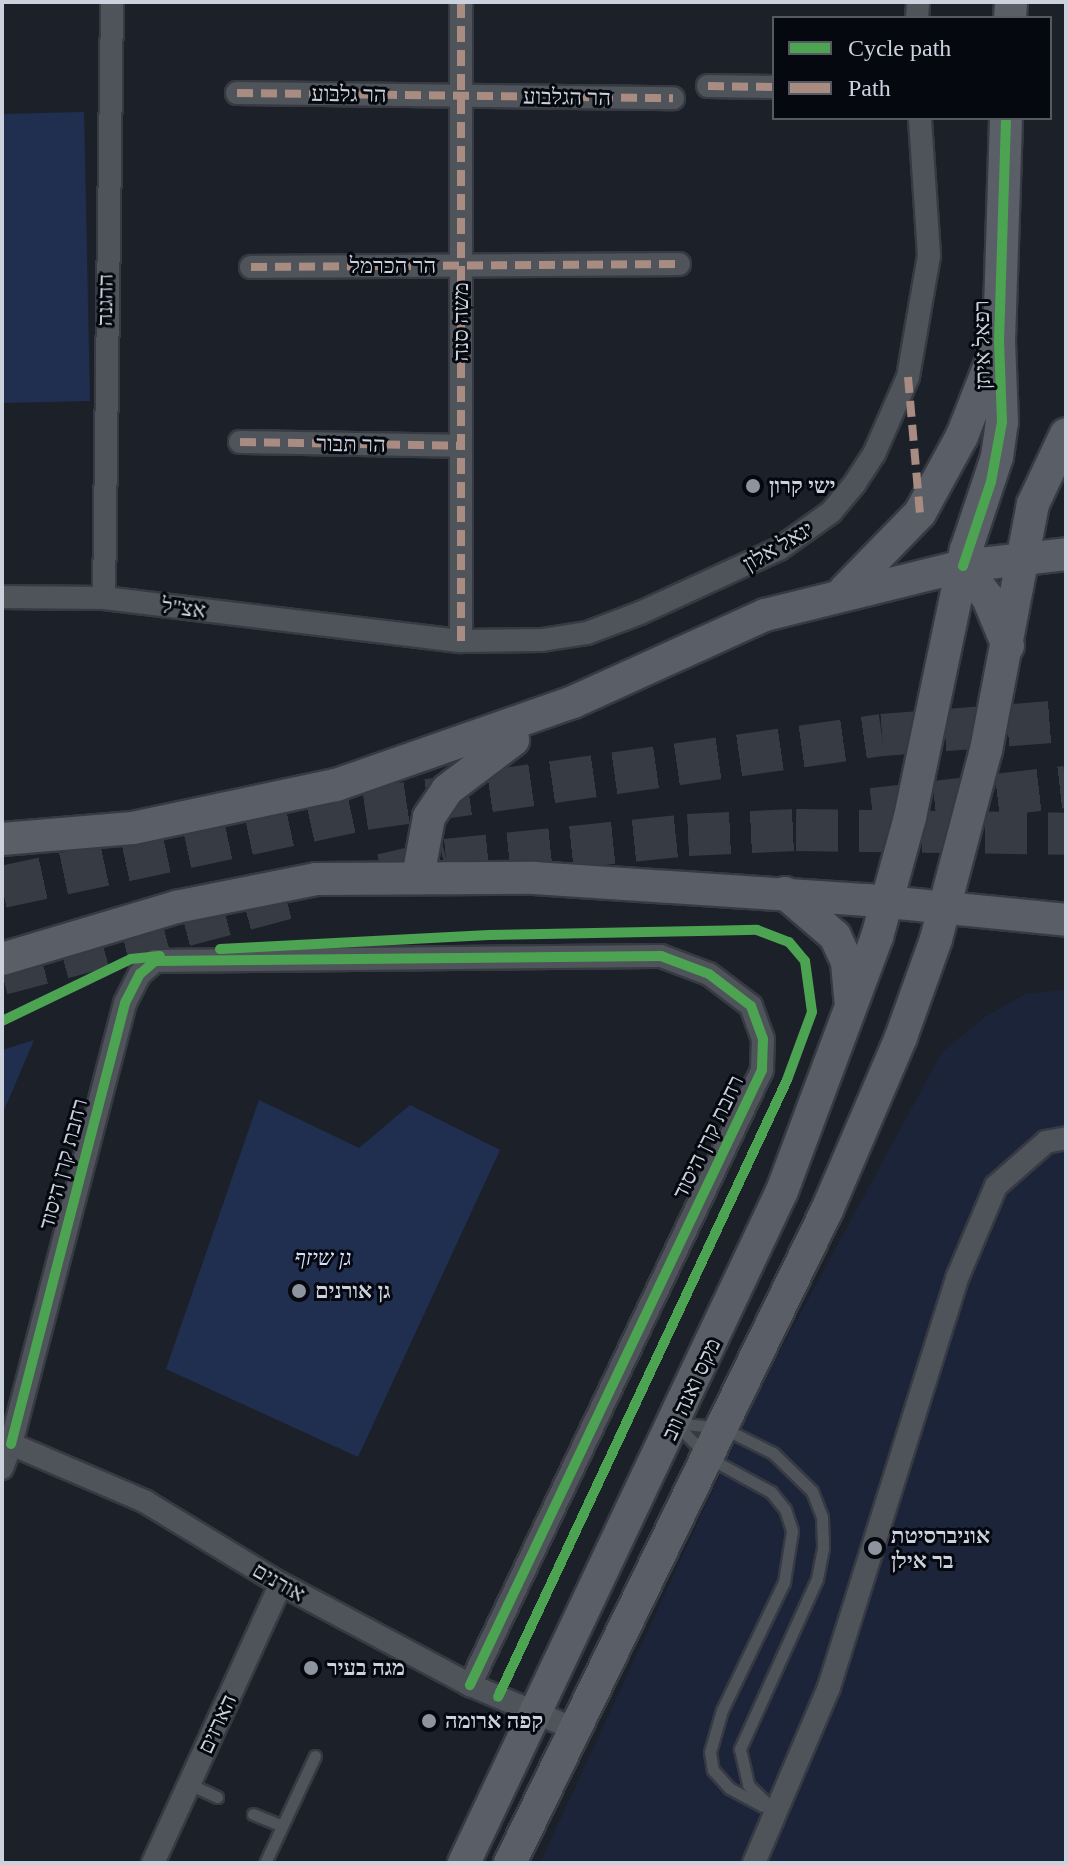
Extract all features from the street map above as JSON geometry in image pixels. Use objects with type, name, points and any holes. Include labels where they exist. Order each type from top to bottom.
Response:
[{"type":"main road","name":"רפאל איתן","points":[[887,902],[963,566],[997,457],[1003,399],[999,342],[1006,120]]},
{"type":"main road","points":[[842,592],[920,513],[962,436],[999,342]]},
{"type":"main road","points":[[945,909],[1008,646],[1039,485],[1066,434]]},
{"type":"main road","points":[[2,839],[133,828],[285,799],[389,770],[573,702],[721,632],[842,592],[963,566],[1066,554]]},
{"type":"main road","points":[[963,566],[988,598],[1008,646]]},
{"type":"main road","points":[[418,877],[429,817],[447,790],[471,767],[573,702]]},
{"type":"main road","points":[[2,959],[242,891],[316,879],[534,878],[784,893],[1066,920]]},
{"type":"main road","points":[[784,893],[810,910],[840,943],[850,982],[850,1016]]},
{"type":"main road","name":"מקס ואנה ווב","points":[[464,1863],[533,1712],[676,1423],[782,1191],[850,1016],[887,902]]},
{"type":"main road","name":"מקס ואנה ווב","points":[[510,1863],[572,1728],[709,1458],[873,1104],[945,909]]},
{"type":"street","name":"ההגנה","points":[[104,598],[112,2]]},
{"type":"street","name":"משה סנה","points":[[461,2],[461,641]]},
{"type":"street","points":[[708,86],[772,87]]},
{"type":"street","name":"הר גלבוע","points":[[237,93],[461,95]]},
{"type":"street","name":"הר הגלבוע","points":[[461,95],[673,98]]},
{"type":"street","name":"יגאל אלון","points":[[366,631],[461,641],[587,633],[779,549],[831,512],[874,454],[913,360],[929,255],[920,120]]},
{"type":"street","name":"הר הכרמל","points":[[251,267],[679,264]]},
{"type":"street","name":"הר תבור","points":[[240,442],[461,446]]},
{"type":"street","name":"אצ\"ל","points":[[2,597],[104,598],[366,631]]},
{"type":"street","name":"רחבת קרן היסוד","points":[[11,1444],[125,1003],[140,974],[155,961],[661,956],[709,974],[751,1006],[763,1039],[762,1070],[470,1685]]},
{"type":"street","points":[[754,1863],[829,1687],[958,1276],[996,1186],[1046,1142],[1066,1138]]},
{"type":"street","points":[[2,1468],[11,1444]]},
{"type":"street","name":"אורנים","points":[[11,1444],[146,1502],[281,1584],[470,1685],[572,1728]]},
{"type":"street","name":"הארזים","points":[[153,1863],[281,1584]]},
{"type":"lane","points":[[676,1423],[723,1428],[794,1469],[812,1491],[822,1517],[823,1548],[817,1579],[740,1749],[748,1785],[775,1811]]},
{"type":"lane","points":[[676,1423],[709,1458],[771,1492],[785,1509],[792,1531],[784,1582],[722,1710],[710,1752],[713,1770],[729,1788],[775,1811]]},
{"type":"lane","points":[[265,1863],[315,1756]]},
{"type":"lane","points":[[189,1784],[217,1797]]},
{"type":"lane","points":[[253,1814],[282,1826]]},
{"type":"shaded area","name":"אוניברסיטת בר אילן","points":[[1066,989],[1066,1863],[540,1863],[762,1384],[942,1052],[985,1017],[1025,994]]},
{"type":"green space","points":[[84,112],[90,401],[2,403],[2,114]]},
{"type":"green space","points":[[34,1040],[2,1115],[2,1050]]},
{"type":"green space","name":"גן שיזף","points":[[259,1100],[359,1148],[410,1105],[500,1150],[358,1457],[166,1369]]},
{"type":"tunnel","points":[[2,887],[365,809],[882,735],[1066,721]]},
{"type":"tunnel","points":[[872,809],[1066,787]]},
{"type":"tunnel","points":[[382,875],[446,860],[688,835],[796,830],[1066,834]]},
{"type":"tunnel","points":[[2,974],[287,898]]},
{"type":"marked path","points":[[461,2],[461,641]]},
{"type":"marked path","points":[[708,86],[772,87]]},
{"type":"marked path","points":[[237,93],[673,98]]},
{"type":"marked path","points":[[251,267],[679,264]]},
{"type":"marked path","points":[[908,377],[920,513]]},
{"type":"marked path","points":[[240,442],[461,446]]},
{"type":"cycle path","points":[[963,566],[991,482],[1002,422],[999,342],[1006,120]]},
{"type":"cycle path","points":[[220,949],[489,935],[757,930],[789,942],[805,961],[812,1012],[787,1080],[498,1697]]},
{"type":"cycle path","points":[[2,1021],[131,959],[160,956]]},
{"type":"cycle path","points":[[11,1444],[125,1003],[140,974],[155,961],[661,956],[709,974],[751,1006],[763,1039],[762,1070],[470,1685]]},
{"type":"place","name":"ישי קרון","points":[[753,486]]},
{"type":"place","name":"גן אורנים","points":[[299,1291]]},
{"type":"place","name":"אוניברסיטת בר אילן","points":[[875,1548]]},
{"type":"place","name":"מגה בעיר","points":[[311,1668]]},
{"type":"place","name":"קפה ארומה","points":[[429,1721]]}]
